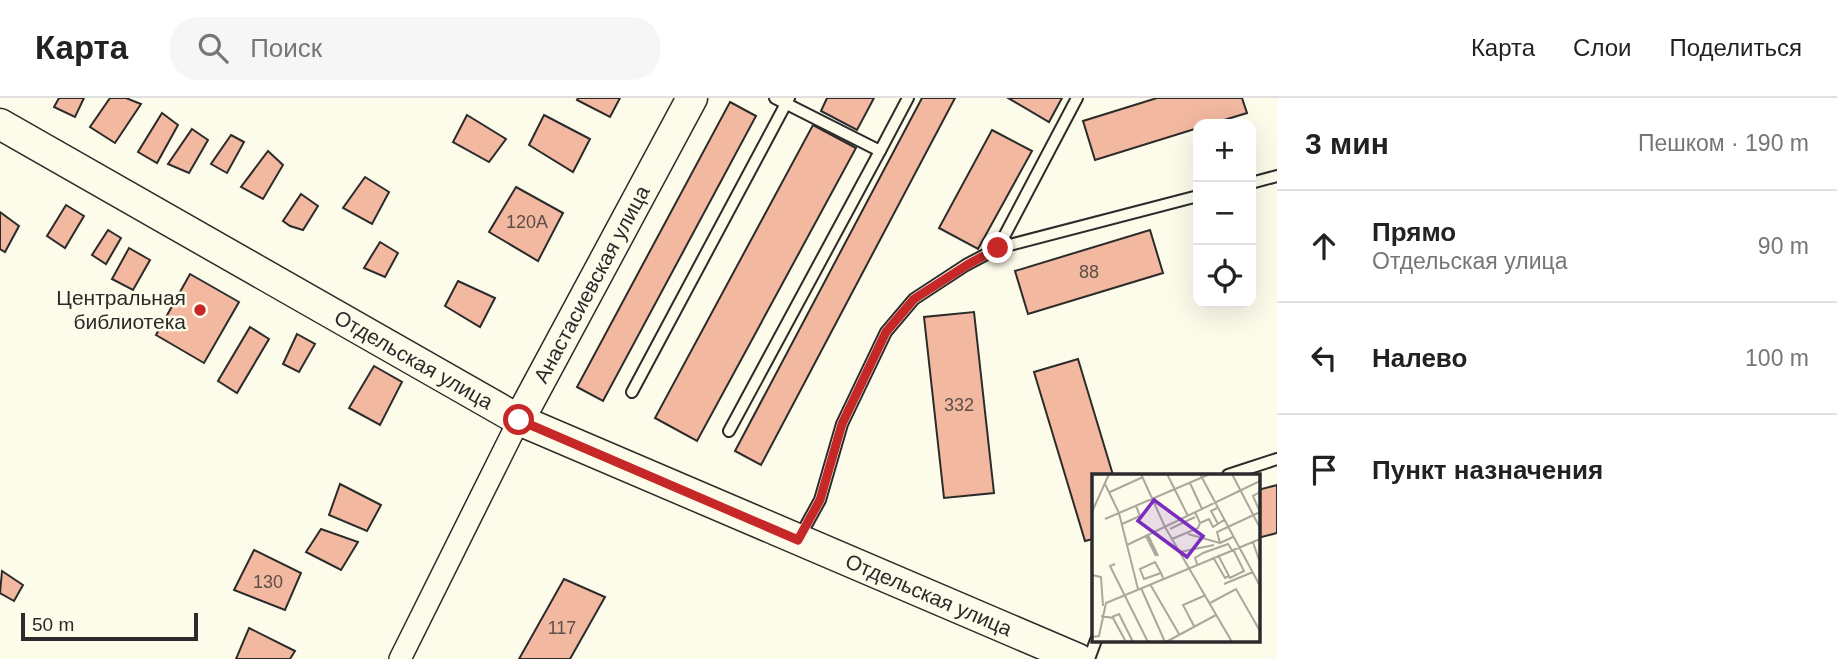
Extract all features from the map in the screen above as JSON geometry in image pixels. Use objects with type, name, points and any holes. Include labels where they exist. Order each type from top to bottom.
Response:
[{"type":"street","name":"Анастасиевская улица","points":[[400,659],[519,420],[692,98]]},
{"type":"street","name":"Отдельская улица","points":[[0,124],[519,420],[1078,659]]},
{"type":"lane","points":[[775,98],[787,101],[880,150]]},
{"type":"lane","points":[[729,431],[908,98]]},
{"type":"lane","points":[[998,248],[1077,98]]},
{"type":"lane","points":[[632,392],[787,101]]},
{"type":"lane","points":[[1255,182],[1277,176]]},
{"type":"lane","points":[[798,540],[820,500],[842,424],[886,332],[914,299],[998,248],[1193,197]]},
{"type":"lane","points":[[1231,474],[1277,458]]},
{"type":"lane","points":[[1089,659],[1095,642]]},
{"type":"building","points":[[59,98],[84,98],[75,117],[54,107]]},
{"type":"building","points":[[110,98],[126,98],[141,104],[115,143],[90,127]]},
{"type":"building","points":[[620,98],[610,117],[577,100]]},
{"type":"building","points":[[827,98],[874,98],[857,130],[821,111]]},
{"type":"building","points":[[922,98],[955,98],[761,465],[735,451]]},
{"type":"building","points":[[1008,98],[1062,98],[1049,122]]},
{"type":"building","points":[[1157,98],[1242,98],[1247,113],[1227,119],[1193,119],[1193,130],[1095,160],[1083,121]]},
{"type":"building","points":[[730,102],[756,116],[603,401],[577,387]]},
{"type":"building","points":[[162,113],[178,125],[157,163],[138,152]]},
{"type":"building","points":[[467,115],[506,139],[489,162],[453,142]]},
{"type":"building","points":[[544,115],[590,139],[573,172],[529,145]]},
{"type":"building","points":[[813,125],[856,148],[697,441],[655,418]]},
{"type":"building","points":[[192,129],[208,140],[189,173],[168,164]]},
{"type":"building","points":[[992,130],[1032,151],[978,249],[939,228]]},
{"type":"building","points":[[231,135],[244,142],[227,173],[211,164]]},
{"type":"building","points":[[268,151],[283,165],[263,199],[241,187]]},
{"type":"building","points":[[365,177],[389,192],[372,224],[343,208]]},
{"type":"building","points":[[516,187],[563,213],[538,261],[489,232]]},
{"type":"building","points":[[301,194],[318,206],[303,230],[283,221]]},
{"type":"building","points":[[66,205],[84,216],[65,248],[47,236]]},
{"type":"building","points":[[0,212],[19,226],[5,252],[0,249]]},
{"type":"building","points":[[108,230],[121,238],[106,264],[92,255]]},
{"type":"building","points":[[1150,230],[1163,273],[1028,314],[1015,271]]},
{"type":"building","points":[[380,242],[398,253],[385,277],[364,268]]},
{"type":"building","points":[[129,248],[150,260],[133,290],[112,279]]},
{"type":"building","points":[[190,274],[239,302],[204,363],[156,335]]},
{"type":"building","points":[[458,281],[495,298],[480,327],[445,306]]},
{"type":"building","points":[[974,312],[994,493],[944,498],[924,317]]},
{"type":"building","points":[[250,327],[269,339],[237,393],[218,381]]},
{"type":"building","points":[[297,334],[315,344],[299,372],[283,364]]},
{"type":"building","points":[[1078,359],[1113,474],[1092,474],[1092,539],[1085,541],[1034,372]]},
{"type":"building","points":[[374,366],[402,382],[380,425],[349,408]]},
{"type":"building","points":[[340,484],[381,505],[367,531],[329,515]]},
{"type":"building","points":[[1277,485],[1277,533],[1260,537],[1260,489]]},
{"type":"building","points":[[321,529],[358,542],[341,570],[306,552]]},
{"type":"building","points":[[254,550],[301,573],[285,610],[234,590]]},
{"type":"building","points":[[2,571],[23,585],[14,601],[0,593]]},
{"type":"building","points":[[564,579],[605,597],[570,659],[519,659]]},
{"type":"building","points":[[249,628],[295,651],[290,659],[236,659]]},
{"type":"place","name":"Центральная библиотека","points":[[200,310]]},
{"type":"route","points":[[519,420],[798,540],[820,500],[842,424],[886,332],[914,299],[998,248]]}]
